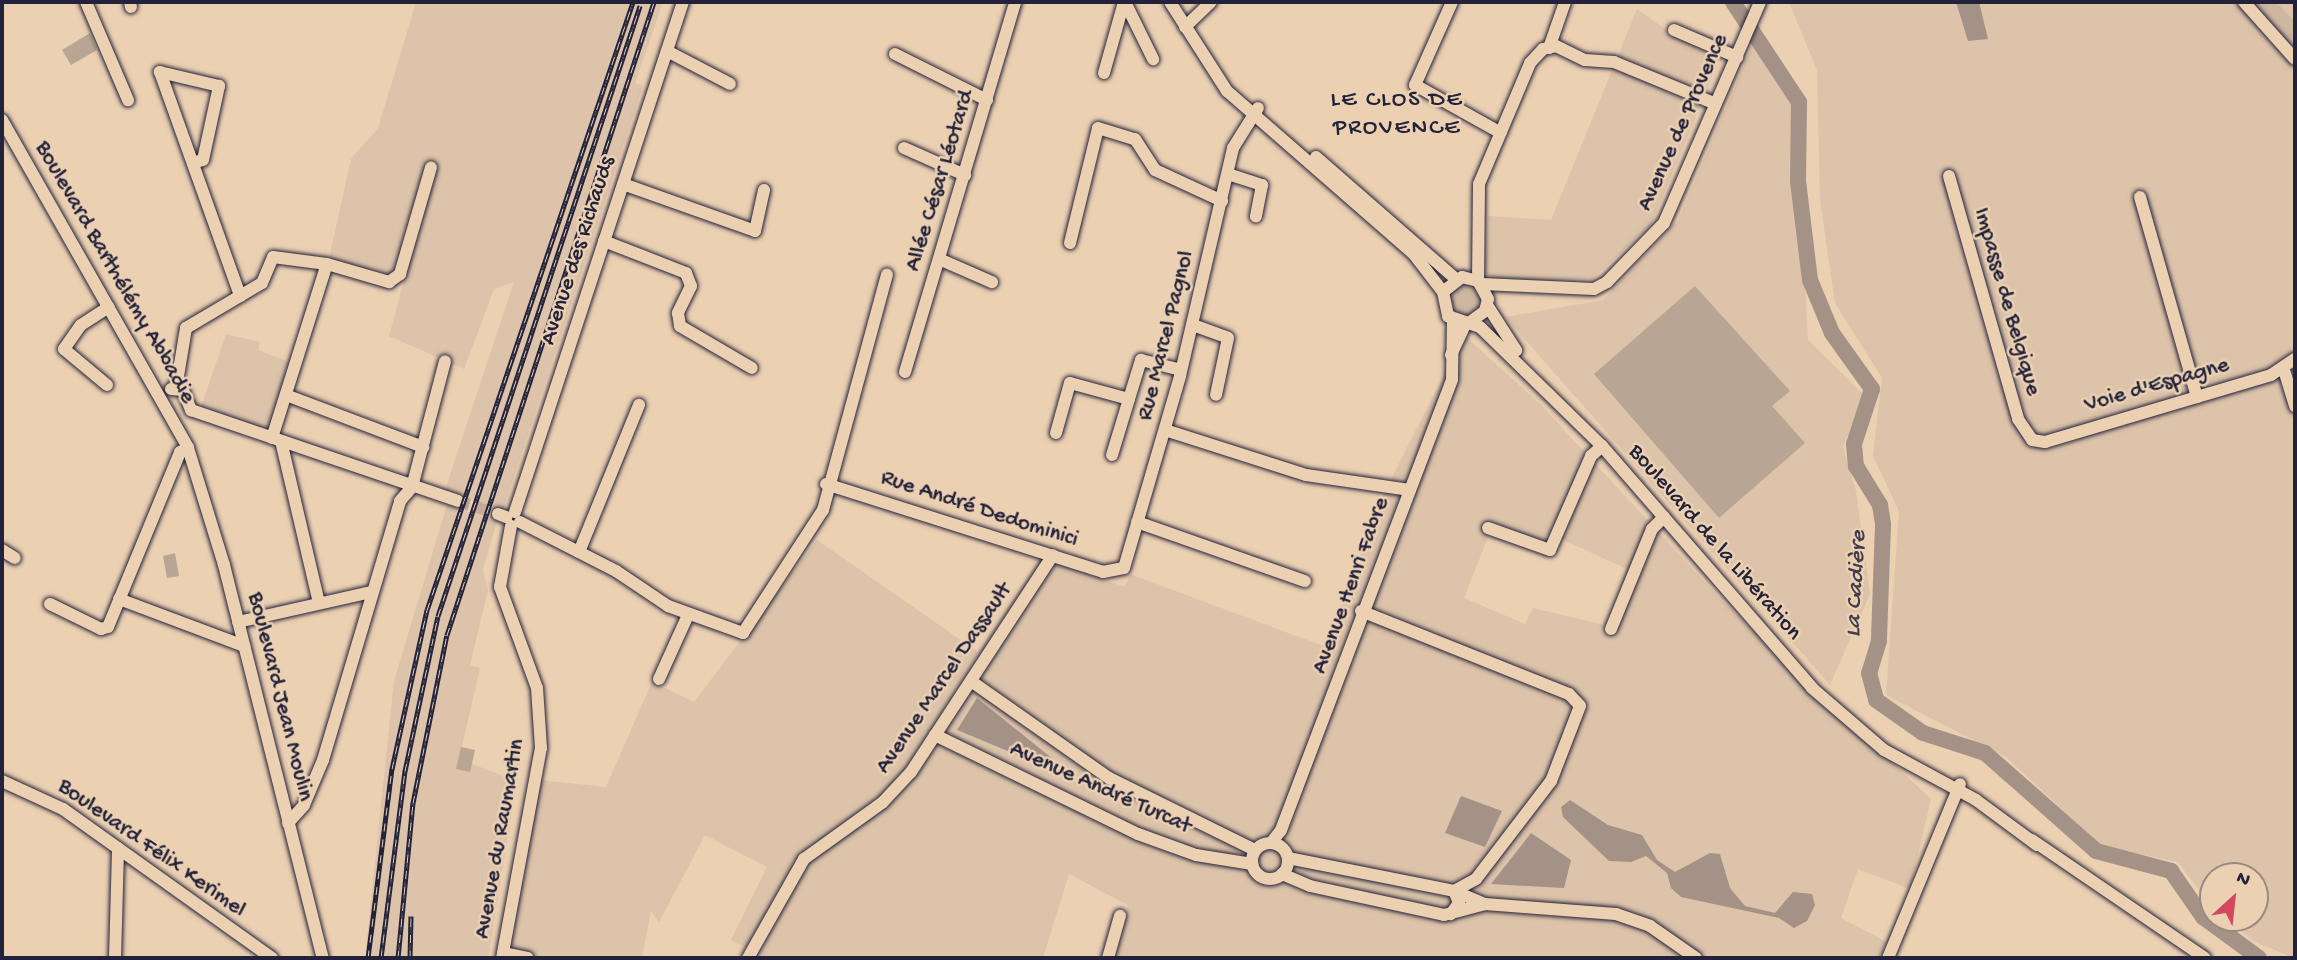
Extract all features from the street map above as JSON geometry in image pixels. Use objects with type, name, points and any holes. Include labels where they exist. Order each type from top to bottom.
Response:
[{"type":"street","points":[[86,2],[128,100]]},
{"type":"street","name":"Avenue des Richauds","points":[[510,518],[683,2]]},
{"type":"street","name":"Allée César Léotard","points":[[905,372],[1015,2]]},
{"type":"street","points":[[1125,2],[1153,60]]},
{"type":"street","points":[[1104,74],[1125,2]]},
{"type":"street","name":"Boulevard de la Libération","points":[[1170,2],[1188,25]]},
{"type":"street","name":"Boulevard de la Libération","points":[[1179,2],[1214,76],[1427,255],[1471,280],[1487,302],[1494,323],[1541,384]]},
{"type":"street","points":[[1188,25],[1211,2]]},
{"type":"street","points":[[1452,2],[1415,85],[1501,133]]},
{"type":"street","points":[[1443,292],[1471,280],[1478,265],[1479,184],[1530,63],[1549,48],[1565,2]]},
{"type":"street","name":"Avenue de Provence","points":[[1471,280],[1502,289],[1604,285],[1664,223],[1760,2]]},
{"type":"street","points":[[2244,2],[2295,59]]},
{"type":"street","points":[[1674,30],[1737,57]]},
{"type":"street","points":[[1549,48],[1614,62],[1716,104]]},
{"type":"street","points":[[667,51],[730,84]]},
{"type":"street","points":[[895,54],[987,100]]},
{"type":"street","points":[[193,163],[203,160],[219,86],[160,72],[240,296]]},
{"type":"street","name":"Boulevard de la Libération","points":[[1256,111],[1430,269],[1443,292],[1444,310],[1453,319],[1468,322],[1541,384],[1602,446],[1803,678],[1884,750],[1959,785],[2037,845],[2204,958]]},
{"type":"street","name":"Rue Marcel Pagnol","points":[[1120,570],[1165,430],[1193,325],[1237,136],[1256,111]]},
{"type":"street","name":"Boulevard Barthélémy Abbadie","points":[[2,120],[160,393],[188,449]]},
{"type":"street","points":[[1070,243],[1098,128],[1135,139],[1155,170],[1222,201]]},
{"type":"street","points":[[904,148],[965,175]]},
{"type":"street","points":[[176,388],[186,328],[262,283],[273,257],[327,264],[389,282],[400,274],[431,167]]},
{"type":"street","points":[[1228,174],[1262,185],[1256,216]]},
{"type":"street","name":"Impasse de Belgique","points":[[1948,176],[2028,437]]},
{"type":"street","points":[[623,184],[755,231],[764,190]]},
{"type":"street","points":[[2140,197],[2197,397]]},
{"type":"street","points":[[604,241],[685,273],[691,286],[678,313],[680,326],[752,368]]},
{"type":"street","points":[[939,259],[992,282]]},
{"type":"street","points":[[319,603],[276,440],[286,395],[327,264]]},
{"type":"street","points":[[510,518],[579,552],[688,615],[736,634],[745,631],[821,514],[826,484],[887,275]]},
{"type":"street","points":[[1468,322],[1502,289]]},
{"type":"street","points":[[107,385],[64,349],[81,325],[109,307]]},
{"type":"street","name":"Avenue Henri Fabre","points":[[1281,849],[1281,830],[1452,379],[1453,319]]},
{"type":"street","name":"Avenue Henri Fabre","points":[[1451,356],[1468,322]]},
{"type":"street","points":[[1193,325],[1228,338],[1216,396]]},
{"type":"street","name":"Voie d'Espagne","points":[[2028,437],[2045,442],[2284,370],[2295,359]]},
{"type":"street","points":[[1112,455],[1141,360],[1181,370]]},
{"type":"street","points":[[288,822],[304,805],[323,760],[400,500],[412,487],[445,361]]},
{"type":"street","points":[[2284,370],[2295,406]]},
{"type":"street","points":[[1056,433],[1070,383],[1129,399]]},
{"type":"street","points":[[160,393],[176,388]]},
{"type":"street","points":[[176,388],[188,396],[191,410]]},
{"type":"street","points":[[286,395],[423,447]]},
{"type":"street","points":[[579,552],[639,405]]},
{"type":"street","points":[[176,423],[191,410]]},
{"type":"street","points":[[191,410],[458,501]]},
{"type":"street","points":[[1165,430],[1306,475],[1410,490]]},
{"type":"street","points":[[1488,528],[1550,550],[1591,456],[1602,446]]},
{"type":"street","points":[[50,604],[104,630],[180,452],[188,449]]},
{"type":"street","name":"Boulevard Jean Moulin","points":[[188,449],[238,622],[323,958]]},
{"type":"street","name":"Rue André Dedominici","points":[[826,484],[1104,572],[1120,570]]},
{"type":"street","points":[[1611,629],[1652,529],[1664,517]]},
{"type":"street","name":"Avenue du Raumartin","points":[[503,956],[541,748],[537,688],[500,587],[510,518]]},
{"type":"street","points":[[1137,522],[1305,581]]},
{"type":"street","points":[[2,550],[15,558]]},
{"type":"street","name":"Avenue Marcel Dassault","points":[[748,958],[759,944],[804,859],[893,793],[935,735],[1053,555]]},
{"type":"street","points":[[238,622],[371,592]]},
{"type":"street","points":[[119,599],[244,646]]},
{"type":"street","points":[[1362,611],[1561,691],[1580,706],[1551,781],[1476,879],[1454,891]]},
{"type":"street","points":[[659,679],[688,615]]},
{"type":"street","name":"Avenue André Turcat","points":[[971,681],[1109,778],[1255,850]]},
{"type":"street","name":"Avenue André Turcat","points":[[935,735],[1138,834],[1196,855],[1252,864],[1267,879],[1282,874]]},
{"type":"street","name":"Boulevard Félix Kerimel","points":[[2,781],[63,809],[272,958]]},
{"type":"street","points":[[1888,958],[1959,785]]},
{"type":"street","points":[[116,958],[117,848]]},
{"type":"street","points":[[1281,849],[1282,874],[1310,886],[1451,914],[1485,904]]},
{"type":"street","points":[[1252,864],[1255,850],[1281,849],[1454,891],[1485,904],[1616,914],[1650,926],[1696,958]]},
{"type":"street","points":[[1451,914],[1459,903],[1454,891]]},
{"type":"street","points":[[1108,958],[1120,916]]},
{"type":"street","name":"Avenue Marcel Dassault","points":[[757,958],[759,944]]},
{"type":"street","points":[[503,956],[528,958]]},
{"type":"shaded area","points":[[416,2],[663,2],[635,83],[643,86],[503,510],[445,490],[514,282],[494,289],[464,369],[389,336],[404,281],[329,259],[351,159],[378,128]]},
{"type":"shaded area","points":[[1789,2],[2295,2],[2295,958],[2255,942],[2242,932],[2269,932],[2269,862],[2199,862],[2199,890],[2178,862],[2101,846],[2006,757],[1886,695],[1899,511],[1873,456],[1882,378],[1835,303],[1820,200],[1817,70]]},
{"type":"shaded area","points":[[1956,2],[1979,2],[1988,39],[1968,41]]},
{"type":"shaded area","points":[[2251,2],[2276,2],[2295,22],[2295,51]]},
{"type":"shaded area","points":[[1637,9],[1665,29],[1722,53],[1651,225],[1592,279],[1500,281],[1485,273],[1488,216],[1551,220]]},
{"type":"shaded area","points":[[1752,46],[1795,101],[1808,340],[1865,396],[1843,447],[1856,491],[1870,594],[1830,685],[1505,317],[1603,300],[1679,219]]},
{"type":"shaded area","points":[[1465,285],[1476,289],[1480,300],[1476,311],[1465,315],[1454,311],[1450,300],[1454,289]]},
{"type":"shaded area","points":[[226,334],[260,342],[258,350],[290,362],[270,432],[201,407]]},
{"type":"shaded area","points":[[1464,335],[1541,405],[1725,604],[1931,799],[1910,889],[1858,869],[1841,918],[1887,942],[1879,958],[1112,958],[1128,905],[1069,874],[1043,958],[765,958],[731,940],[767,867],[705,835],[659,922],[651,911],[642,958],[509,958],[539,780],[606,787],[652,682],[694,702],[817,540],[978,652],[1041,557],[1125,587],[1130,574],[1326,647],[1382,497]],"holes":[[[1492,527],[1548,548],[1557,537],[1627,569],[1608,626],[1533,608],[1525,624],[1464,598]]]},
{"type":"shaded area","points":[[447,505],[497,521],[483,569],[488,590],[470,665],[480,668],[457,768],[472,764],[509,778],[514,756],[521,757],[488,958],[365,958],[394,681]]},
{"type":"shaded area","points":[[977,698],[1053,759],[1052,764],[1046,767],[957,730]]},
{"type":"shaded area","points":[[1461,796],[1502,811],[1485,847],[1445,833]]},
{"type":"shaded area","points":[[1570,800],[1608,825],[1642,835],[1657,860],[1675,872],[1710,853],[1720,854],[1730,888],[1745,906],[1775,913],[1793,892],[1812,894],[1815,905],[1807,921],[1794,928],[1779,918],[1681,897],[1671,888],[1667,873],[1646,856],[1631,862],[1609,861],[1563,817],[1561,807]]},
{"type":"shaded area","points":[[1531,833],[1571,860],[1564,888],[1491,884]]},
{"type":"building","points":[[90,33],[97,50],[71,65],[62,50]]},
{"type":"building","points":[[1695,286],[1790,391],[1772,406],[1805,443],[1719,518],[1594,374]]},
{"type":"building","points":[[175,553],[179,576],[167,578],[163,556]]},
{"type":"building","points":[[461,747],[475,750],[470,772],[456,769]]},
{"type":"waterway","name":"La Cadière","points":[[1733,2],[1799,102],[1798,181],[1810,280],[1832,333],[1872,389],[1854,444],[1856,466],[1880,505],[1883,524],[1879,641],[1869,673],[1876,700],[1923,733],[1985,753],[2096,851],[2171,871],[2203,917],[2259,958]]},
{"type":"tunnel","points":[[458,501],[498,514]]},
{"type":"railway","points":[[368,958],[392,769],[427,610],[633,2]]},
{"type":"railway","points":[[398,958],[413,803],[447,635],[654,2]]},
{"type":"railway","points":[[381,958],[405,771],[438,616],[640,6]]},
{"type":"railway","points":[[410,958],[411,916]]},
{"type":"district","name":"LE CLOS DE PROVENCE","points":[[1397,115]]}]
